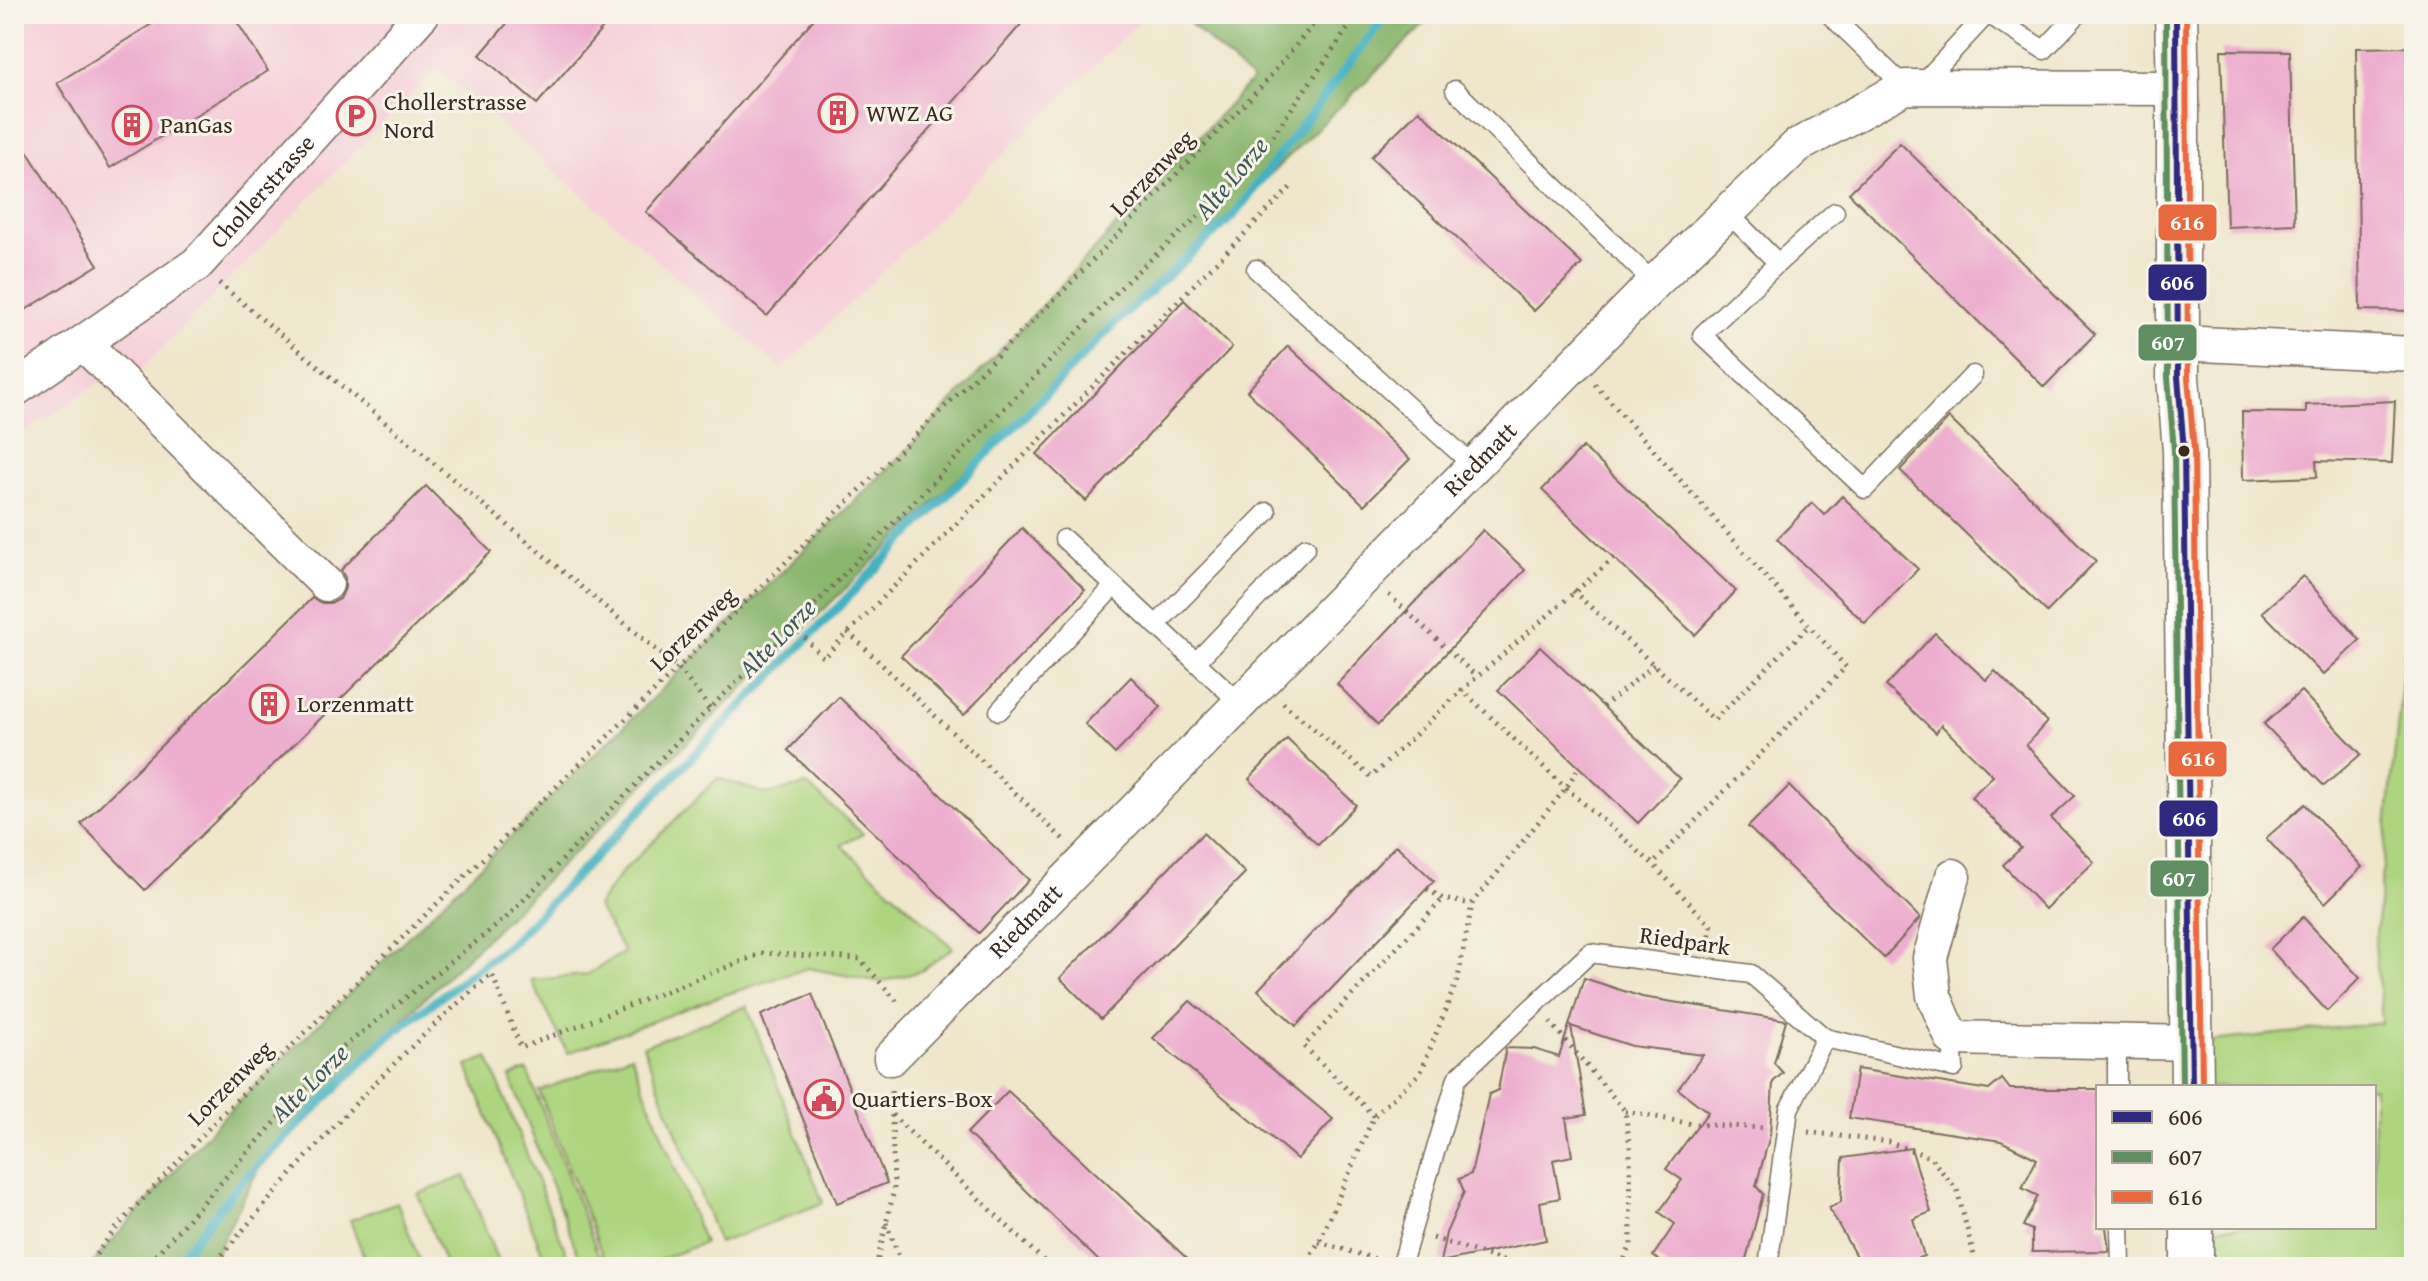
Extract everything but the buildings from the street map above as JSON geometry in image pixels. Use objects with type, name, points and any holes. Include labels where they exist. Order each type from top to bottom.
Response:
[{"type":"street","name":"Chollerstrasse","points":[[14,390],[197,264],[422,14]]},
{"type":"street","points":[[2176,14],[2192,1085]]},
{"type":"street","name":"Riedmatt","points":[[891,1058],[1654,283],[1797,146],[1912,86],[2178,88]]},
{"type":"street","points":[[83,343],[326,584]]},
{"type":"street","points":[[2179,343],[2414,354]]},
{"type":"street","points":[[1953,876],[1930,958],[1934,996],[1952,1038],[2193,1043]]},
{"type":"street","points":[[2192,1229],[2192,1267]]},
{"type":"lane","points":[[1829,14],[1912,86],[1987,14],[2044,50],[2078,14]]},
{"type":"lane","points":[[1455,90],[1654,283]]},
{"type":"lane","points":[[1835,212],[1702,335],[1865,489],[1973,375]]},
{"type":"lane","points":[[1728,213],[1778,263]]},
{"type":"lane","points":[[1256,269],[1475,467]]},
{"type":"lane","points":[[1156,625],[1267,512]]},
{"type":"lane","points":[[1064,539],[1196,662],[1250,694]]},
{"type":"lane","points":[[1196,662],[1306,547]]},
{"type":"lane","points":[[999,711],[1114,586]]},
{"type":"lane","name":"Riedpark","points":[[1401,1267],[1457,1078],[1590,953],[1751,974],[1825,1038],[1954,1068],[1952,1038]]},
{"type":"lane","points":[[1768,1267],[1789,1109],[1825,1038]]},
{"type":"lane","points":[[2117,1042],[2117,1085]]},
{"type":"lane","points":[[2120,1229],[2121,1267]]},
{"type":"path","name":"Lorzenweg","points":[[86,1267],[118,1226],[220,1116],[1065,289],[1263,85],[1322,14]]},
{"type":"path","points":[[145,1267],[341,1049],[506,918],[1129,279],[1234,184],[1266,145],[1358,14]]},
{"type":"path","points":[[794,626],[823,658],[1291,187]]},
{"type":"path","points":[[197,264],[678,668],[710,708]]},
{"type":"path","points":[[1576,363],[1846,667],[1653,864]]},
{"type":"path","points":[[1250,694],[1371,777],[1476,676],[1614,558]]},
{"type":"path","points":[[1368,575],[1476,676]]},
{"type":"path","points":[[1573,591],[1714,720],[1809,626]]},
{"type":"path","points":[[848,632],[1086,861]]},
{"type":"path","points":[[1603,707],[1654,665]]},
{"type":"path","points":[[1462,690],[1566,788],[1653,864],[1711,926],[1706,968]]},
{"type":"path","points":[[1303,1267],[1319,1242],[1374,1116],[1421,1072],[1458,978],[1472,904],[1566,788],[1579,767]]},
{"type":"path","points":[[1427,889],[1443,899],[1472,904]]},
{"type":"path","points":[[1374,1116],[1304,1046],[1443,899]]},
{"type":"path","points":[[212,1267],[369,1088],[440,1018],[492,974],[521,1048],[763,953],[860,959],[920,1028]]},
{"type":"path","points":[[1535,1004],[1625,1111],[1630,1147],[1631,1245],[1621,1267]]},
{"type":"path","points":[[876,1267],[894,1190],[891,1058]]},
{"type":"path","points":[[1625,1111],[1692,1124],[1786,1129],[1888,1142],[1930,1157],[1957,1190],[1977,1267]]},
{"type":"path","points":[[892,1115],[1050,1267]]},
{"type":"path","points":[[886,1222],[903,1267]]},
{"type":"path","points":[[1411,1232],[1523,1267]]},
{"type":"path","points":[[1319,1242],[1401,1267]]},
{"type":"shaded area","points":[[14,14],[1148,14],[782,369],[437,68],[132,379],[120,369],[14,439]]},
{"type":"green space","points":[[1180,14],[1435,14],[267,1152],[209,1267],[93,1267],[97,1258],[218,1122],[910,447],[1252,80]]},
{"type":"green space","points":[[2414,565],[2414,1267],[2192,1267],[2192,1229],[2376,1229],[2376,1085],[2192,1085],[2193,1043],[2382,1023],[2375,943]]},
{"type":"green space","points":[[718,778],[766,794],[807,785],[863,834],[841,845],[953,948],[921,971],[880,982],[808,968],[709,1000],[568,1053],[531,980],[586,975],[624,952],[597,906],[622,872]]},
{"type":"green space","points":[[747,1006],[823,1203],[719,1243],[643,1046]]},
{"type":"green space","points":[[631,1055],[704,1243],[641,1267],[607,1267],[539,1091]]},
{"type":"green space","points":[[488,1057],[572,1267],[548,1267],[467,1066]]},
{"type":"green space","points":[[527,1070],[603,1267],[583,1267],[510,1077]]},
{"type":"green space","points":[[465,1176],[500,1267],[446,1267],[418,1194]]},
{"type":"green space","points":[[397,1202],[422,1267],[368,1267],[350,1220]]},
{"type":"waterway","name":"Alte Lorze","points":[[173,1267],[238,1185],[385,1039],[510,944],[1116,322],[1234,215],[1387,14]]},
{"type":"transit line","name":"607","points":[[2166,14],[2168,377],[2174,451],[2182,1085]]},
{"type":"transit line","name":"606","points":[[2176,14],[2178,377],[2184,451],[2192,1085]]},
{"type":"transit line","name":"616","points":[[2186,14],[2188,377],[2194,451],[2202,1085]]},
{"type":"place","name":"WWZ AG","points":[[838,113]]},
{"type":"place","name":"Chollerstrasse Nord","points":[[356,116]]},
{"type":"place","name":"PanGas","points":[[132,125]]},
{"type":"place","name":"Lorzenmatt","points":[[269,704]]},
{"type":"place","name":"Quartiers-Box","points":[[824,1099]]}]
